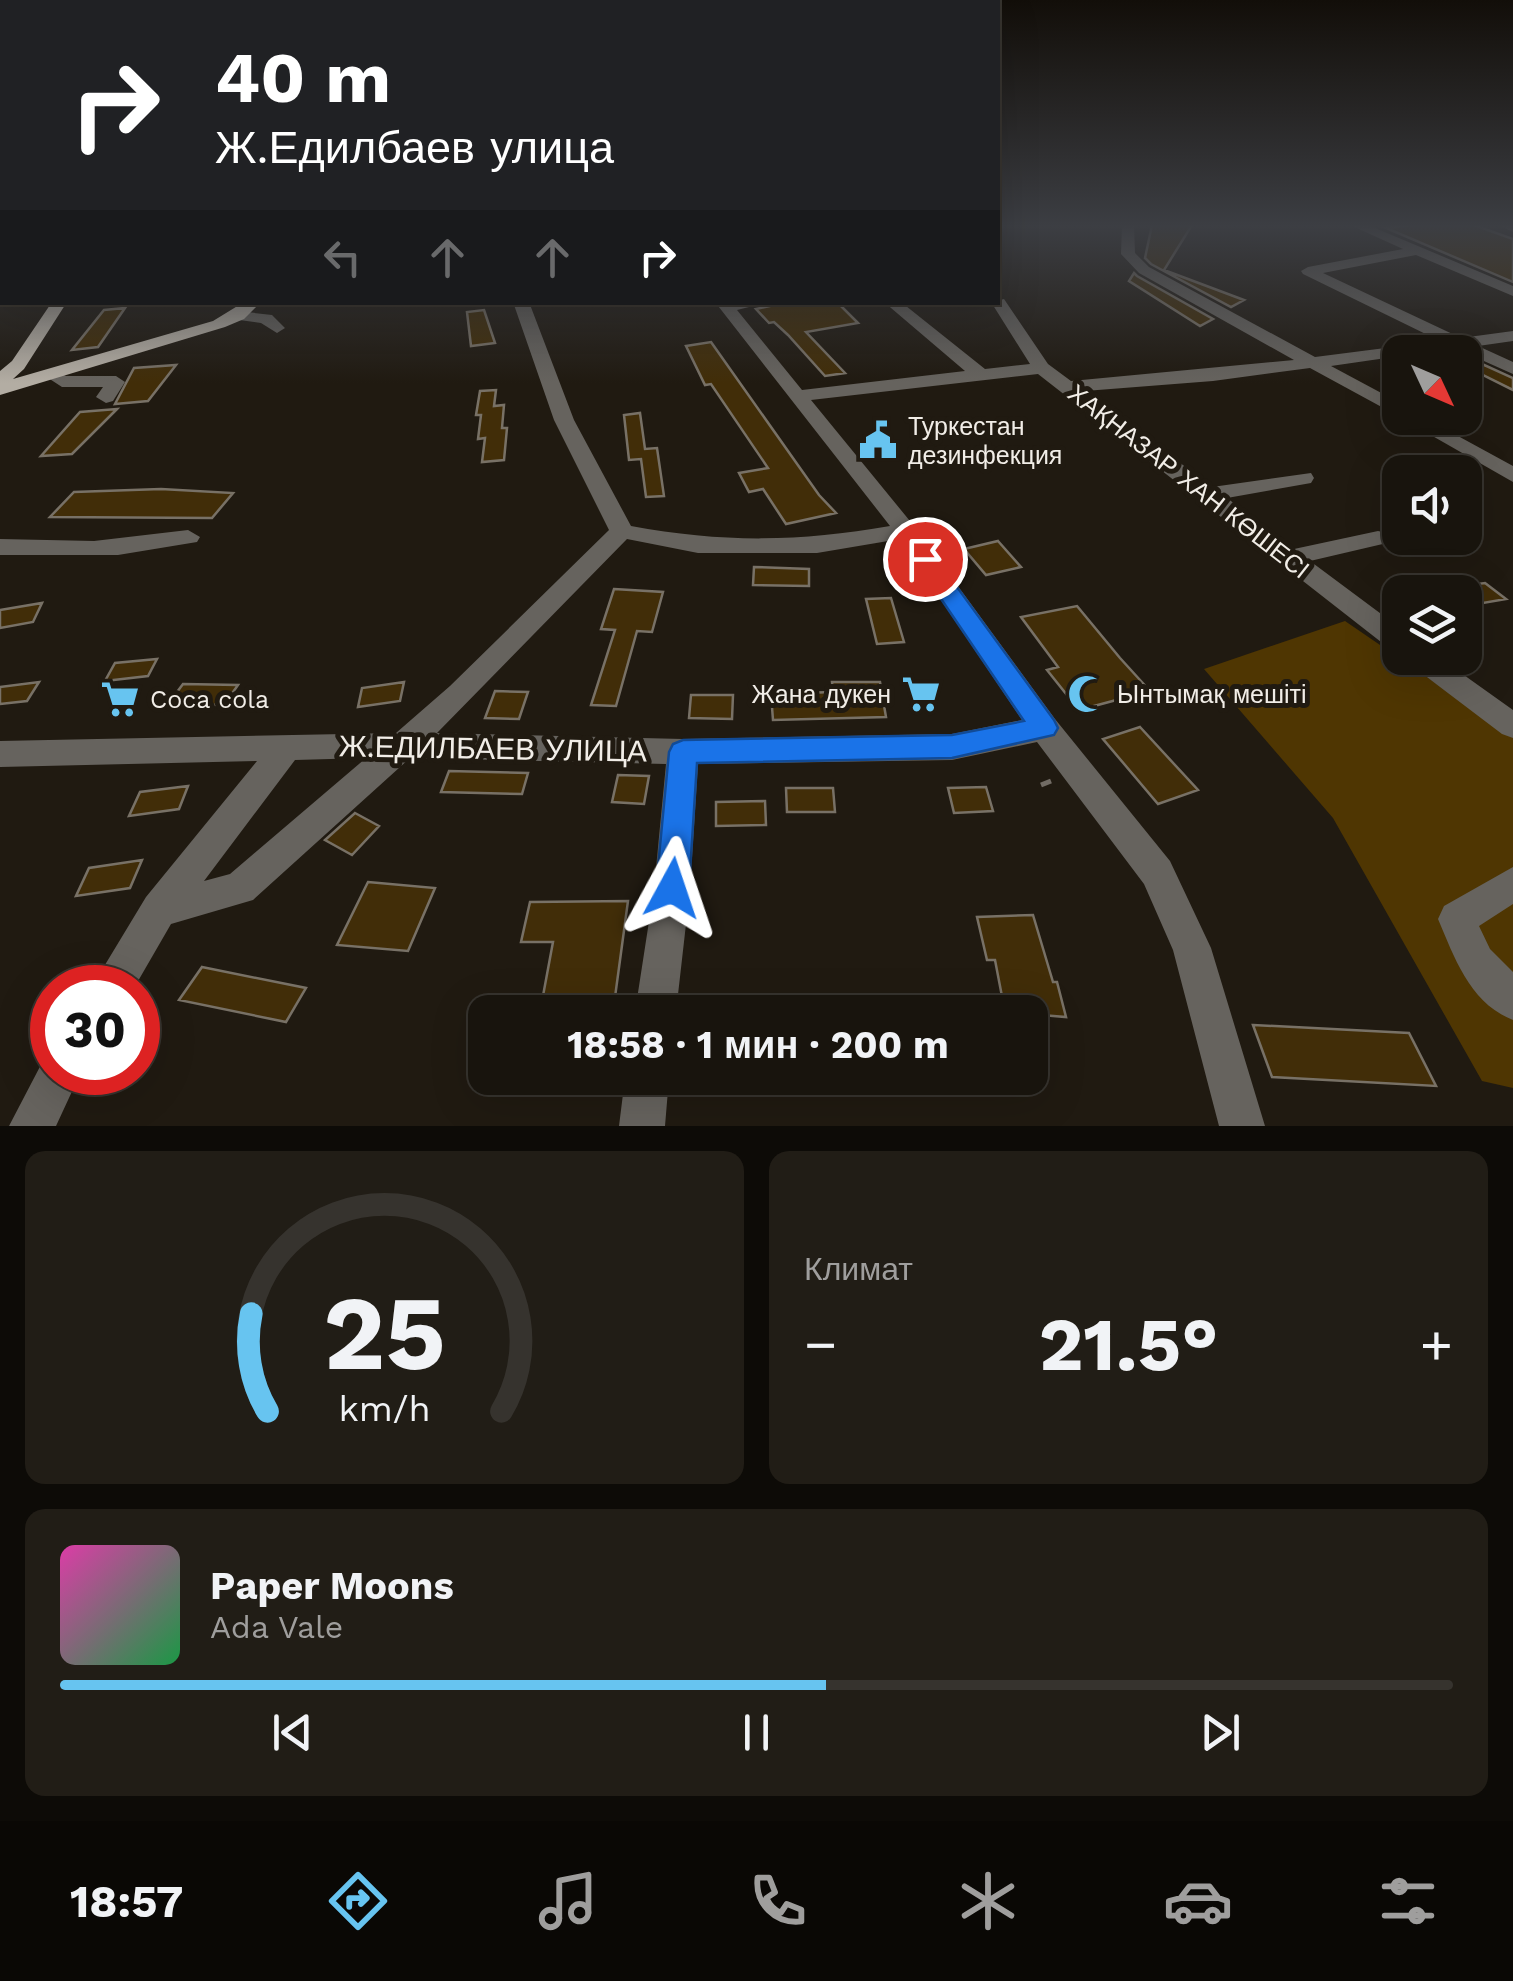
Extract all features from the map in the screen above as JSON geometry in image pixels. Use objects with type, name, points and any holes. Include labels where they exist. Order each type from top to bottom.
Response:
[{"type":"main road","points":[[0,381],[18,365],[58,305]]},
{"type":"main road","points":[[0,389],[238,316],[251,305]]},
{"type":"main road","points":[[18,365],[34,375],[51,374]]},
{"type":"street","points":[[1158,278],[1382,401]]},
{"type":"street","points":[[1322,278],[1440,335]]},
{"type":"street","points":[[1482,278],[1513,290]]},
{"type":"street","points":[[522,305],[533,346],[584,466],[622,531],[698,546],[816,546],[906,530]]},
{"type":"street","points":[[723,305],[906,530],[1044,728],[1156,874],[1192,948],[1242,1126]]},
{"type":"street","points":[[894,305],[981,375]]},
{"type":"street","name":"ХАҚНАЗАР ХАН КӨШЕСІ","points":[[1000,305],[1042,368],[1382,628]]},
{"type":"street","points":[[238,316],[266,318],[277,328]]},
{"type":"street","points":[[1482,341],[1513,336]]},
{"type":"street","points":[[1068,387],[1213,376],[1382,352]]},
{"type":"street","points":[[1482,355],[1513,369]]},
{"type":"street","points":[[796,396],[1042,368]]},
{"type":"street","points":[[51,374],[62,381],[116,382],[106,397]]},
{"type":"street","points":[[1441,435],[1513,475]]},
{"type":"street","points":[[1206,495],[1303,478]]},
{"type":"street","points":[[159,910],[240,888],[462,694],[622,531]]},
{"type":"street","points":[[0,547],[70,550],[158,544],[188,537]]},
{"type":"street","points":[[1288,558],[1378,538]]},
{"type":"street","points":[[1444,675],[1513,726]]},
{"type":"street","name":"Ж.ЕДИЛБАЕВ УЛИЦА","points":[[0,754],[400,745],[683,752],[952,746],[1044,728]]},
{"type":"street","points":[[125,965],[159,910],[286,748]]},
{"type":"street","points":[[658,995],[683,752]]},
{"type":"street","points":[[1513,884],[1457,919],[1476,964],[1513,1000]]},
{"type":"street","points":[[32,1126],[48,1095]]},
{"type":"street","points":[[642,1126],[645,1095]]},
{"type":"shaded area","points":[[1345,621],[1382,646],[1382,675],[1424,675],[1513,736],[1513,1088],[1482,1081],[1333,818],[1204,669]]},
{"type":"building","points":[[1140,278],[1213,319],[1200,326],[1129,281]]},
{"type":"building","points":[[1176,278],[1244,300],[1231,307]]},
{"type":"building","points":[[774,305],[840,305],[858,323],[806,332],[845,373],[825,376],[788,335],[756,309]]},
{"type":"building","points":[[125,308],[98,347],[72,350],[104,310]]},
{"type":"building","points":[[484,310],[495,343],[471,346],[467,312]]},
{"type":"building","points":[[711,342],[819,495],[836,513],[786,524],[763,489],[749,492],[739,473],[768,468],[711,384],[705,385],[686,346]]},
{"type":"building","points":[[1482,364],[1513,378],[1513,390],[1482,374]]},
{"type":"building","points":[[176,365],[148,401],[115,404],[134,368]]},
{"type":"building","points":[[496,390],[494,406],[504,405],[502,428],[507,428],[504,460],[482,462],[485,438],[478,439],[481,415],[476,415],[480,391]]},
{"type":"building","points":[[117,409],[72,454],[41,456],[80,412]]},
{"type":"building","points":[[640,413],[645,449],[657,448],[664,496],[646,497],[641,459],[629,460],[624,415]]},
{"type":"building","points":[[161,489],[233,493],[212,518],[50,517],[74,492]]},
{"type":"building","points":[[998,541],[1021,567],[986,575],[964,549]]},
{"type":"building","points":[[754,567],[809,569],[809,586],[753,585]]},
{"type":"building","points":[[1485,583],[1506,599],[1483,603]]},
{"type":"building","points":[[614,589],[663,592],[652,632],[637,631],[616,706],[591,705],[615,630],[601,629]]},
{"type":"building","points":[[891,598],[904,642],[877,644],[866,599]]},
{"type":"building","points":[[42,603],[33,622],[0,628],[0,610]]},
{"type":"building","points":[[1077,606],[1150,691],[1079,710],[1047,670],[1058,667],[1021,617]]},
{"type":"building","points":[[157,659],[148,676],[105,681],[115,663]]},
{"type":"building","points":[[39,682],[27,701],[0,704],[0,687]]},
{"type":"building","points":[[404,682],[400,701],[358,707],[362,688]]},
{"type":"building","points":[[832,682],[880,682],[886,717],[773,720],[771,694],[833,692]]},
{"type":"building","points":[[183,684],[238,685],[224,705],[168,704]]},
{"type":"building","points":[[495,691],[528,692],[519,719],[485,718]]},
{"type":"building","points":[[691,695],[733,695],[732,719],[689,718]]},
{"type":"building","points":[[1140,727],[1198,790],[1158,804],[1103,739]]},
{"type":"building","points":[[449,771],[528,773],[522,794],[441,792]]},
{"type":"building","points":[[618,775],[649,776],[644,804],[612,802]]},
{"type":"building","points":[[188,786],[179,809],[129,816],[140,792]]},
{"type":"building","points":[[986,787],[993,811],[954,813],[948,788]]},
{"type":"building","points":[[786,788],[833,788],[835,812],[787,812]]},
{"type":"building","points":[[765,801],[766,825],[716,826],[716,802]]},
{"type":"building","points":[[355,813],[379,826],[352,855],[325,840]]},
{"type":"building","points":[[142,860],[130,888],[76,896],[89,868]]},
{"type":"building","points":[[368,882],[435,888],[408,951],[337,945]]},
{"type":"building","points":[[628,901],[615,995],[543,995],[553,942],[521,942],[530,902]]},
{"type":"building","points":[[1033,915],[1066,1017],[1048,1016],[1048,995],[1002,995],[995,960],[987,960],[977,917]]},
{"type":"building","points":[[202,967],[306,988],[286,1022],[179,1000]]},
{"type":"building","points":[[1253,1025],[1409,1033],[1436,1086],[1272,1077]]},
{"type":"place","name":"Туркестан дезинфекция","points":[[878,440]]},
{"type":"place","name":"Жана дукен","points":[[921,694]]},
{"type":"place","name":"Ынтымақ мешіті","points":[[1087,694]]},
{"type":"place","name":"Coca cola","points":[[120,699]]},
{"type":"route","points":[[672,888],[683,752],[952,746],[1044,728],[925,559]]}]
